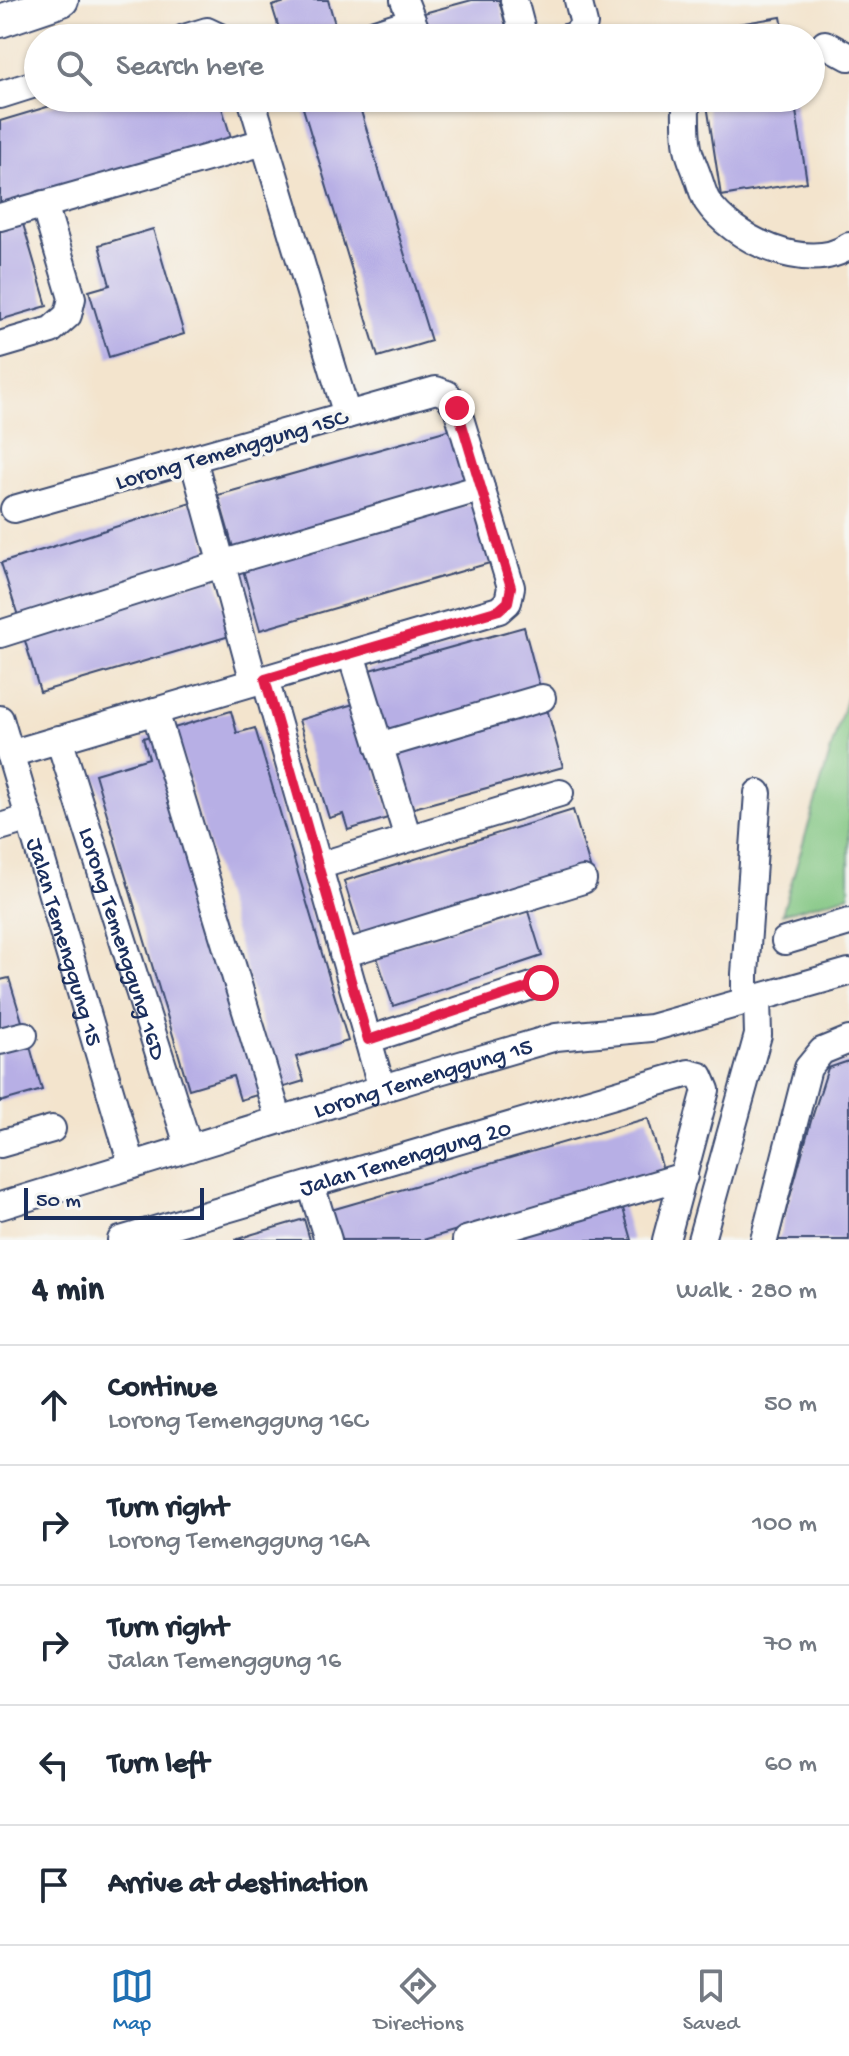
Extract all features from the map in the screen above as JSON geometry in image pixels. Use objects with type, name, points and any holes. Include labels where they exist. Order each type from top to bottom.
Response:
[{"type":"main road","points":[[0,21],[62,0]]},
{"type":"street","points":[[514,0],[520,24]]},
{"type":"street","points":[[578,0],[584,24]]},
{"type":"street","points":[[825,44],[849,57]]},
{"type":"street","points":[[0,95],[24,87]]},
{"type":"street","points":[[255,112],[347,415]]},
{"type":"street","points":[[687,112],[688,148],[706,200],[728,224],[751,240],[808,257],[841,251],[849,246]]},
{"type":"street","points":[[0,217],[264,142]]},
{"type":"street","points":[[0,345],[51,330],[68,315],[72,298],[44,204]]},
{"type":"street","name":"Lorong Temenggung 15C","points":[[14,509],[436,390],[447,394],[457,408],[481,488]]},
{"type":"street","points":[[193,459],[221,564],[318,866],[382,1089]]},
{"type":"street","points":[[0,634],[221,564],[481,488],[511,587],[508,602],[499,610],[10,754]]},
{"type":"street","points":[[351,654],[408,838]]},
{"type":"street","points":[[379,746],[542,698]]},
{"type":"street","points":[[155,711],[279,1120]]},
{"type":"street","name":"Jalan Temenggung 15","points":[[0,719],[132,1165]]},
{"type":"street","name":"Lorong Temenggung 16D","points":[[59,739],[189,1148]]},
{"type":"street","points":[[318,866],[560,793]]},
{"type":"street","points":[[701,1240],[758,1035],[745,974],[758,793]]},
{"type":"street","points":[[0,827],[30,818]]},
{"type":"street","points":[[343,954],[583,880]]},
{"type":"street","points":[[785,941],[849,922]]},
{"type":"street","name":"Lorong Temenggung 15","points":[[0,1206],[556,1037],[651,1028],[849,972]]},
{"type":"street","points":[[368,1040],[541,983]]},
{"type":"street","points":[[764,1240],[808,1068],[822,1051],[849,1040]]},
{"type":"street","name":"Jalan Temenggung 20","points":[[121,1240],[689,1073],[700,1076],[706,1090],[684,1176]]},
{"type":"street","points":[[0,1144],[52,1129]]},
{"type":"street","points":[[466,1240],[684,1176]]},
{"type":"street","points":[[666,1240],[684,1176]]},
{"type":"street","points":[[311,1185],[328,1240]]},
{"type":"green space","points":[[849,689],[849,895],[782,914]]},
{"type":"building","points":[[292,0],[328,0],[335,24],[278,24],[272,6]]},
{"type":"building","points":[[472,0],[499,0],[505,24],[427,24],[424,13]]},
{"type":"building","points":[[781,17],[782,24],[738,24]]},
{"type":"building","points":[[30,112],[223,112],[232,141],[0,209],[0,121]]},
{"type":"building","points":[[304,112],[361,112],[431,341],[378,357]]},
{"type":"building","points":[[708,112],[796,112],[807,182],[721,196]]},
{"type":"building","points":[[23,224],[47,306],[0,320],[0,231]]},
{"type":"building","points":[[153,229],[184,334],[109,357],[89,291],[110,285],[99,245]]},
{"type":"building","points":[[455,428],[471,484],[234,551],[218,495]]},
{"type":"building","points":[[194,502],[211,559],[19,619],[1,563]]},
{"type":"building","points":[[476,502],[493,562],[260,630],[243,570]]},
{"type":"building","points":[[216,577],[233,635],[40,692],[23,634]]},
{"type":"building","points":[[524,627],[541,691],[384,735],[366,671]]},
{"type":"building","points":[[357,703],[391,817],[348,830],[343,814],[329,818],[299,720]]},
{"type":"building","points":[[546,705],[563,767],[403,811],[387,749]]},
{"type":"building","points":[[231,711],[237,733],[255,728],[348,1041],[296,1057],[304,1081],[281,1088],[174,728]]},
{"type":"building","points":[[160,733],[267,1092],[240,1100],[233,1076],[189,1089],[95,774],[149,758],[143,738]]},
{"type":"building","points":[[573,810],[591,870],[363,941],[344,881]]},
{"type":"building","points":[[526,905],[542,956],[393,1006],[376,954]]},
{"type":"building","points":[[9,978],[24,1028],[0,1035],[0,980]]},
{"type":"building","points":[[28,1039],[42,1090],[0,1102],[0,1048]]},
{"type":"building","points":[[849,1061],[849,1240],[778,1240],[828,1068]]},
{"type":"building","points":[[648,1118],[663,1170],[423,1240],[329,1240],[321,1213]]},
{"type":"building","points":[[620,1198],[632,1240],[480,1240]]},
{"type":"building","points":[[304,1219],[310,1240],[235,1240],[253,1234]]},
{"type":"route","points":[[457,408],[511,587],[508,602],[499,610],[265,679],[368,1040],[541,983]]}]
